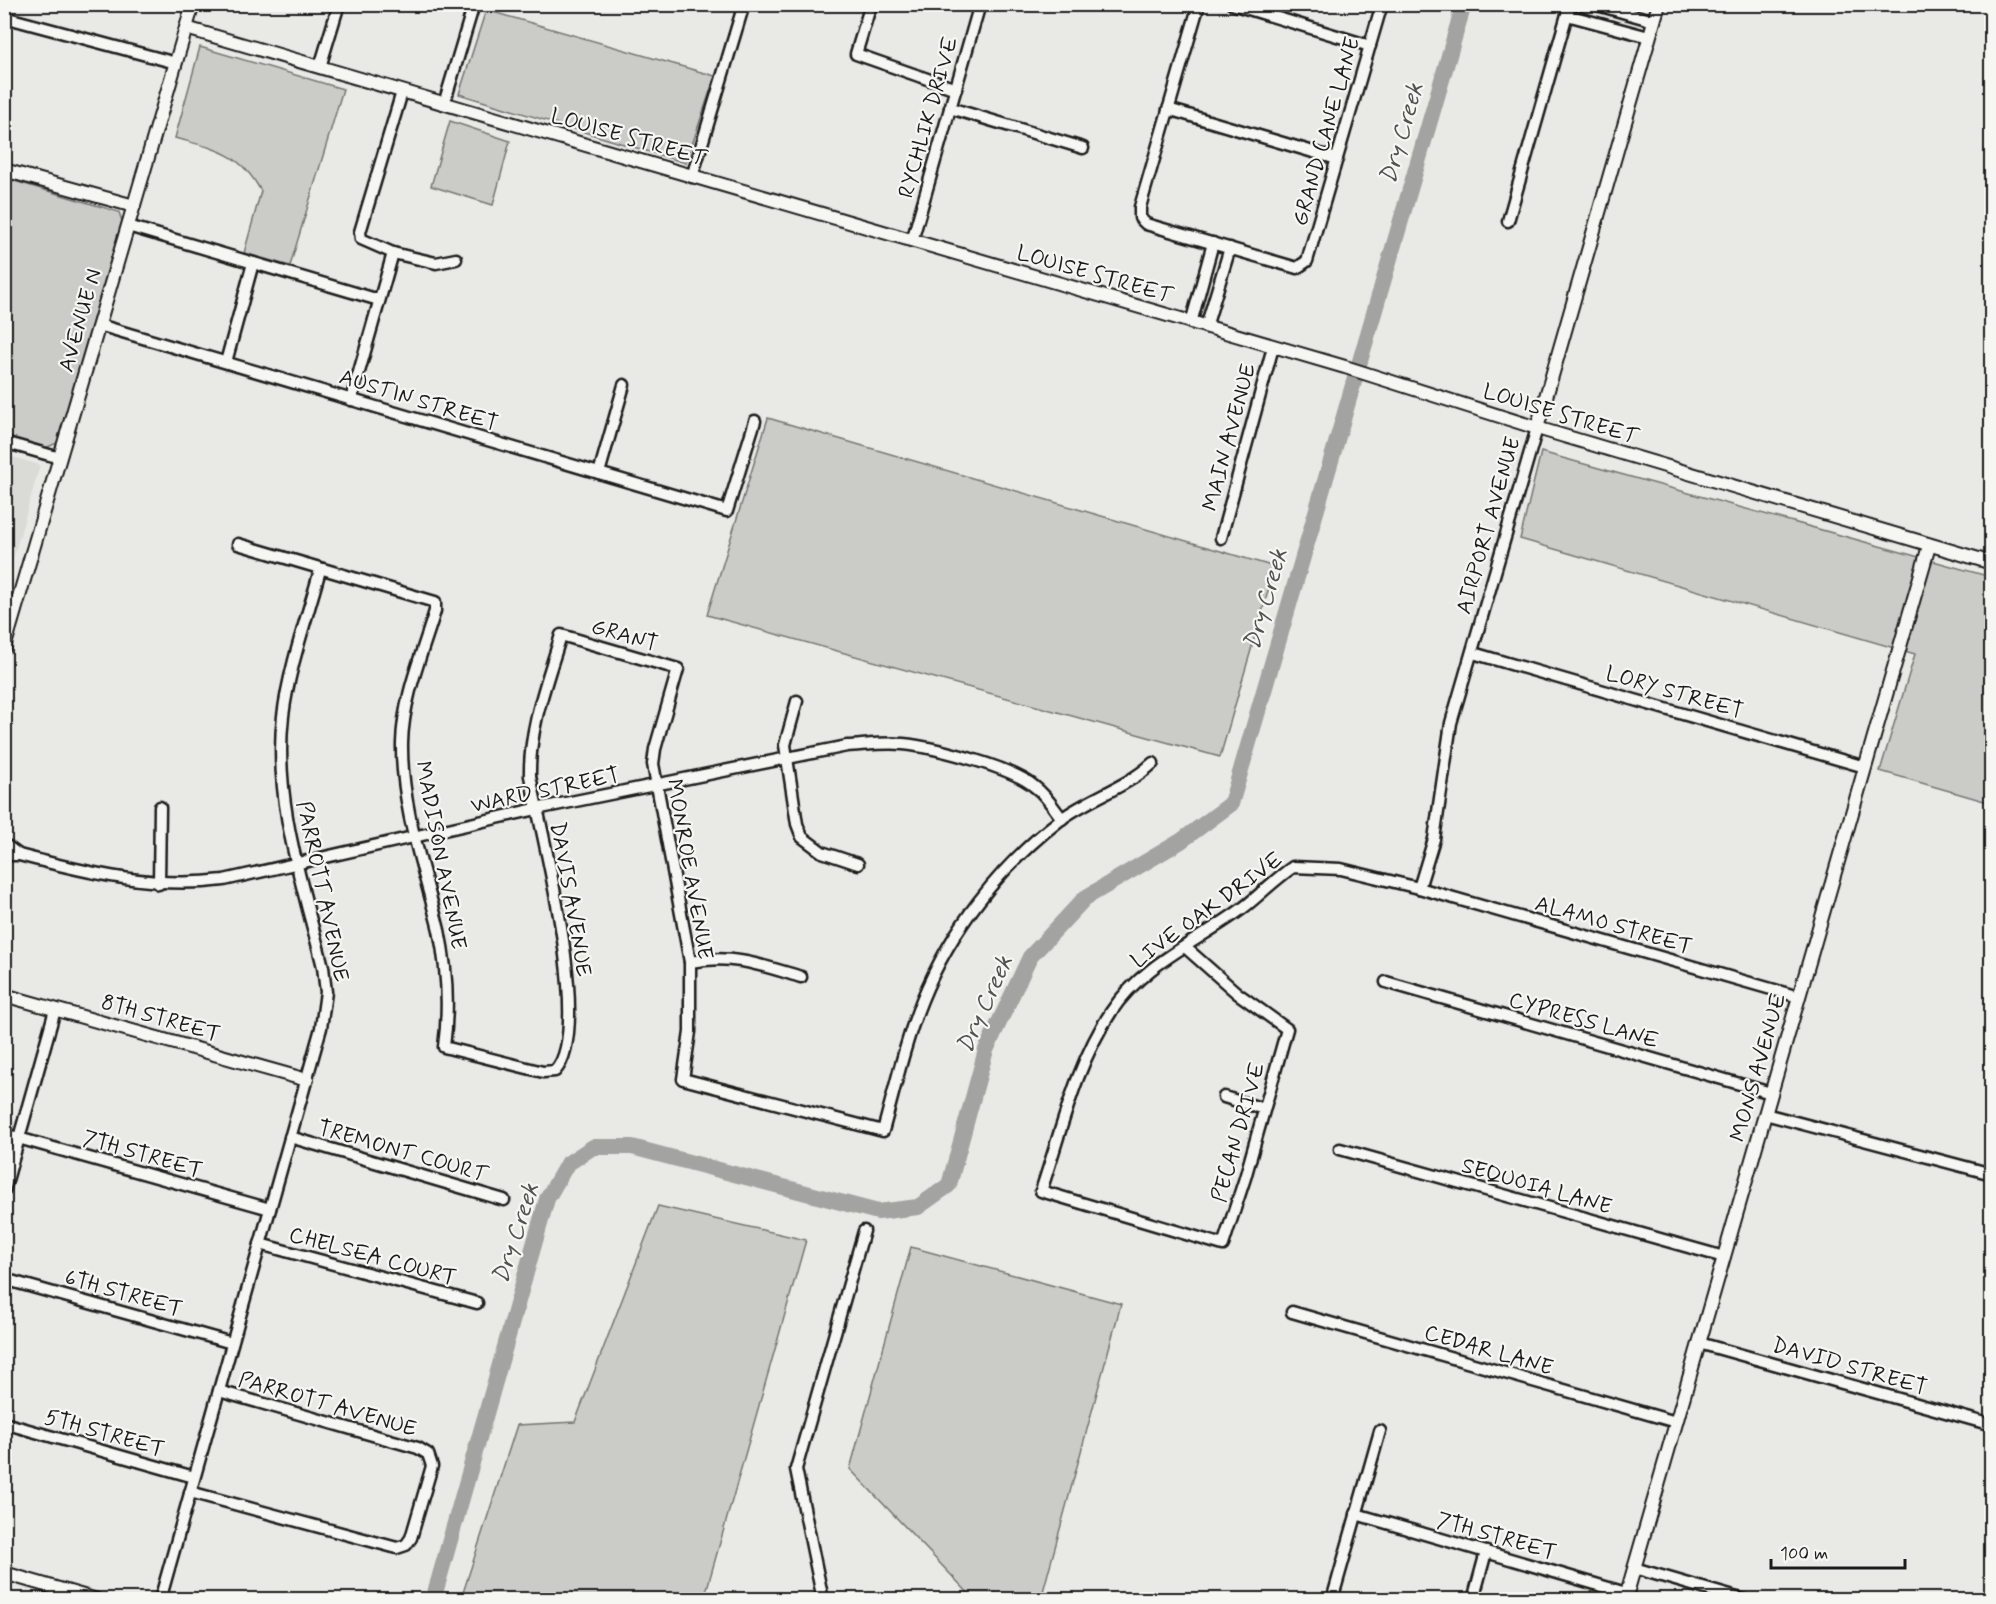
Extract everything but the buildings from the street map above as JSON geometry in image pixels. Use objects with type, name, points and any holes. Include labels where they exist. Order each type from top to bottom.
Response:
[{"type":"street","name":"AVENUE N","points":[[4,648],[193,4]]},
{"type":"street","points":[[320,67],[339,4]]},
{"type":"street","points":[[444,104],[474,4]]},
{"type":"street","points":[[692,177],[744,4]]},
{"type":"street","points":[[871,4],[856,54],[956,89]]},
{"type":"street","name":"RYCHLIK DRIVE","points":[[912,241],[980,4]]},
{"type":"street","points":[[1199,4],[1140,207],[1140,218],[1146,224],[1230,248],[1206,327]]},
{"type":"street","points":[[1232,4],[1370,46]]},
{"type":"street","name":"GRAND CANE LANE","points":[[1230,248],[1297,268],[1307,261],[1382,4]]},
{"type":"street","points":[[1594,4],[1654,21]]},
{"type":"street","name":"AIRPORT AVENUE","points":[[1419,888],[1434,839],[1451,723],[1659,4]]},
{"type":"street","points":[[1508,221],[1568,10],[1649,37]]},
{"type":"street","points":[[4,17],[176,63]]},
{"type":"street","name":"LOUISE STREET","points":[[186,28],[1345,367],[1537,428],[1929,546],[1992,562]]},
{"type":"street","points":[[402,92],[360,232],[361,239],[364,243],[393,253],[436,263],[456,259]]},
{"type":"street","points":[[950,108],[1083,148]]},
{"type":"street","points":[[1168,110],[1337,159]]},
{"type":"street","points":[[4,170],[135,206]]},
{"type":"street","points":[[128,226],[378,300]]},
{"type":"street","points":[[1191,323],[1214,243]]},
{"type":"street","points":[[351,400],[393,253]]},
{"type":"street","points":[[226,362],[253,263]]},
{"type":"street","name":"AUSTIN STREET","points":[[99,325],[727,511],[754,421]]},
{"type":"street","name":"MAIN AVENUE","points":[[1221,538],[1273,347]]},
{"type":"street","points":[[599,473],[624,385]]},
{"type":"street","points":[[4,442],[60,458]]},
{"type":"street","points":[[238,544],[320,570]]},
{"type":"street","name":"MONS AVENUE","points":[[1625,1596],[1929,546]]},
{"type":"street","name":"MADISON AVENUE","points":[[320,570],[435,602],[403,725],[404,787],[439,932],[444,963],[447,992],[444,1047]]},
{"type":"street","name":"PARROTT AVENUE","points":[[160,1599],[321,1028],[326,992],[323,967],[297,865],[285,804],[280,758],[283,716],[289,684],[320,570]]},
{"type":"street","name":"GRANT","points":[[561,635],[678,669]]},
{"type":"street","name":"DAVIS AVENUE","points":[[444,1047],[543,1072],[555,1071],[565,1056],[569,1027],[568,983],[558,914],[530,776],[530,743],[561,635]]},
{"type":"street","name":"LORY STREET","points":[[1473,652],[1865,767]]},
{"type":"street","name":"MONROE AVENUE","points":[[678,669],[655,749],[653,764],[690,962],[690,1032],[683,1079],[883,1131],[918,1010],[936,968],[987,891],[1027,848],[1062,819]]},
{"type":"street","points":[[797,701],[785,735],[786,759],[797,825],[802,837],[822,852],[858,864]]},
{"type":"street","name":"WARD STREET","points":[[4,855],[19,855],[118,879],[159,884],[190,884],[224,880],[536,809],[847,746],[875,744],[902,744],[949,754],[1019,776],[1035,787],[1062,819]]},
{"type":"street","points":[[1062,819],[1138,777],[1153,763]]},
{"type":"street","points":[[159,884],[160,807]]},
{"type":"street","name":"WARD STREET","points":[[4,844],[19,855]]},
{"type":"street","name":"LIVE OAK DRIVE","points":[[1223,1245],[1041,1191],[1079,1078],[1098,1032],[1127,992],[1155,965],[1186,948],[1244,907],[1293,867],[1341,869],[1419,888]]},
{"type":"street","name":"ALAMO STREET","points":[[1419,888],[1799,997]]},
{"type":"street","name":"PECAN DRIVE","points":[[1186,948],[1237,993],[1287,1029],[1223,1245]]},
{"type":"street","points":[[690,962],[714,957],[735,958],[801,977]]},
{"type":"street","name":"CYPRESS LANE","points":[[1386,982],[1771,1093]]},
{"type":"street","name":"8TH STREET","points":[[4,996],[307,1080]]},
{"type":"street","points":[[4,1191],[55,1010]]},
{"type":"street","points":[[1224,1097],[1264,1108]]},
{"type":"street","points":[[1765,1114],[1992,1174]]},
{"type":"street","name":"7TH STREET","points":[[4,1134],[270,1209]]},
{"type":"street","name":"TREMONT COURT","points":[[290,1137],[504,1200]]},
{"type":"street","name":"SEQUOIA LANE","points":[[1340,1149],[1724,1257]]},
{"type":"street","points":[[823,1599],[796,1468],[864,1231]]},
{"type":"street","name":"CHELSEA COURT","points":[[260,1244],[477,1303]]},
{"type":"street","name":"6TH STREET","points":[[4,1279],[232,1343]]},
{"type":"street","name":"CEDAR LANE","points":[[1292,1312],[1676,1422]]},
{"type":"street","name":"DAVID STREET","points":[[1699,1343],[1992,1425]]},
{"type":"street","name":"PARROTT AVENUE","points":[[190,1492],[398,1548],[406,1545],[411,1538],[432,1466],[429,1454],[418,1448],[219,1391]]},
{"type":"street","name":"5TH STREET","points":[[4,1423],[194,1477]]},
{"type":"street","points":[[1332,1599],[1380,1431]]},
{"type":"street","name":"7TH STREET","points":[[1356,1514],[1625,1596]]},
{"type":"street","points":[[1473,1599],[1486,1552]]},
{"type":"street","points":[[1634,1568],[1744,1599]]},
{"type":"street","points":[[4,1573],[97,1599]]},
{"type":"shaded area","points":[[486,10],[715,76],[686,163],[459,94]]},
{"type":"shaded area","points":[[200,47],[343,89],[290,266],[244,253],[261,191],[244,167],[214,149],[175,138]]},
{"type":"shaded area","points":[[450,121],[510,141],[493,205],[431,186]]},
{"type":"shaded area","points":[[4,178],[119,212],[122,221],[57,443],[43,449],[5,438]]},
{"type":"shaded area","points":[[768,418],[1275,567],[1220,757],[707,615]]},
{"type":"shaded area","points":[[1541,452],[1991,577],[1991,803],[1880,771],[1915,654],[1520,539]]},
{"type":"shaded area","points":[[4,455],[40,465],[5,587]]},
{"type":"shaded area","points":[[658,1206],[806,1240],[704,1599],[461,1599],[517,1425],[575,1422]]},
{"type":"shaded area","points":[[911,1247],[1121,1304],[1041,1599],[974,1599],[850,1469]]},
{"type":"waterway","name":"Dry Creek","points":[[433,1600],[547,1199],[567,1164],[593,1147],[632,1147],[878,1212],[918,1207],[949,1185],[986,1050],[1030,957],[1085,898],[1181,841],[1231,804],[1464,4]]}]
